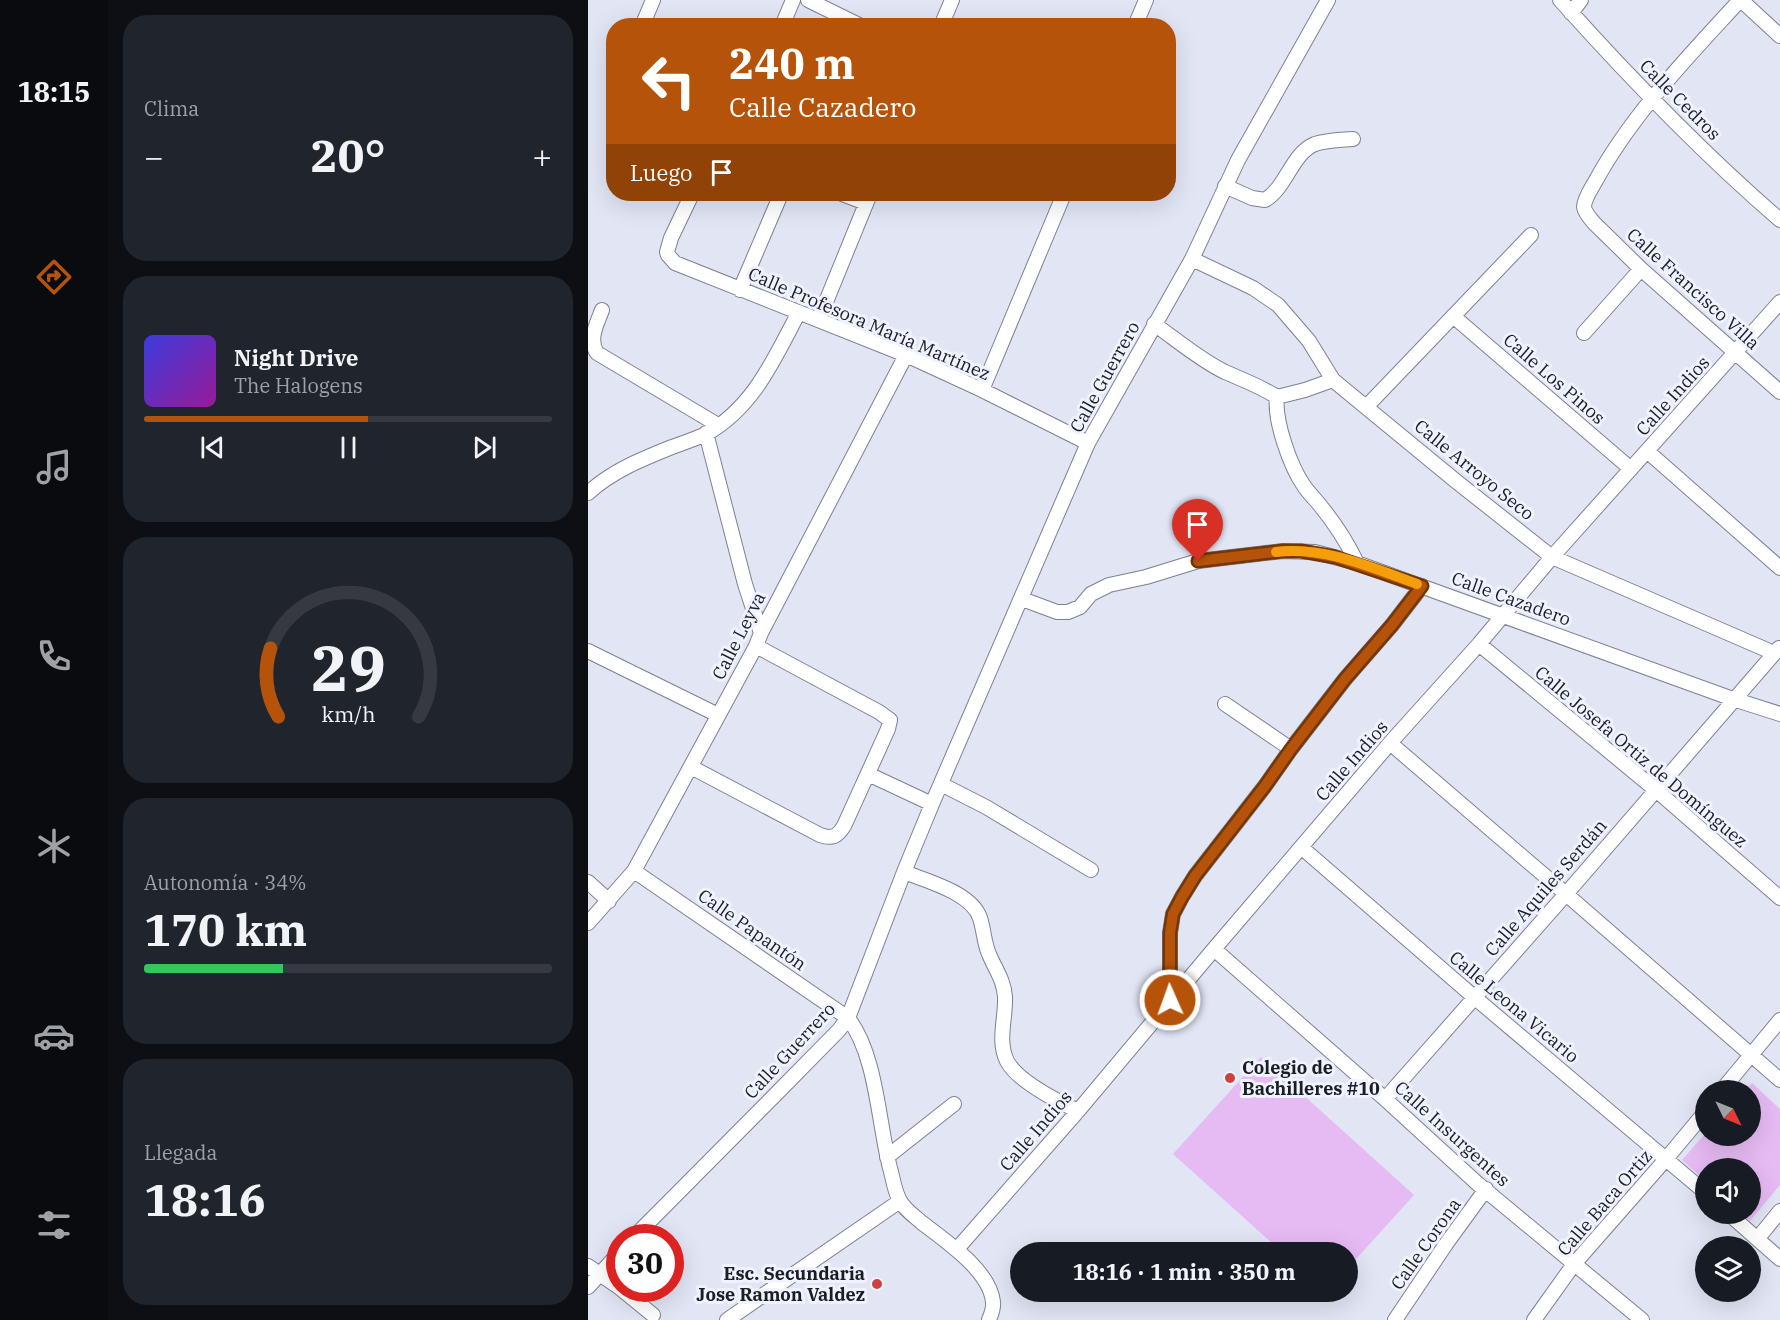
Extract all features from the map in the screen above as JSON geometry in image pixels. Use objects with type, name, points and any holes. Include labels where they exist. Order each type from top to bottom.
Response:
[{"type":"street","points":[[645,18],[653,0]]},
{"type":"street","points":[[785,18],[793,0]]},
{"type":"street","points":[[808,0],[845,18]]},
{"type":"street","points":[[944,18],[952,0]]},
{"type":"street","points":[[1138,18],[1146,0]]},
{"type":"street","name":"Calle Guerrero","points":[[647,1224],[831,1038],[848,1018],[932,804],[1088,443],[1192,259],[1238,160],[1328,0]]},
{"type":"street","name":"Calle Cedros","points":[[1560,0],[1682,130],[1780,220]]},
{"type":"street","points":[[1571,13],[1581,0]]},
{"type":"street","points":[[1652,99],[1741,0],[1780,36]]},
{"type":"street","name":"Calle Francisco Villa","points":[[1652,99],[1601,171],[1584,204],[1585,210],[1594,223],[1641,269],[1780,392]]},
{"type":"street","points":[[1226,186],[1252,198],[1265,200],[1273,194],[1300,156],[1309,148],[1324,142],[1353,139]]},
{"type":"street","name":"Calle Profesora María Martínez","points":[[689,201],[667,252],[675,263],[906,355],[1088,443]]},
{"type":"street","points":[[740,290],[778,201]]},
{"type":"street","points":[[819,319],[867,201]]},
{"type":"street","points":[[982,390],[1061,201]]},
{"type":"street","points":[[1367,406],[1532,235]]},
{"type":"street","name":"Calle Arroyo Seco","points":[[1192,259],[1253,288],[1278,304],[1310,340],[1333,380],[1552,557],[1777,649]]},
{"type":"street","points":[[1584,333],[1641,269]]},
{"type":"street","name":"Calle Indios","points":[[957,1249],[1078,1111],[1390,743],[1479,644],[1552,557],[1780,302]]},
{"type":"street","points":[[602,310],[593,335],[593,344],[597,353],[712,429],[759,639],[890,721],[844,826],[832,838],[805,828],[691,767]]},
{"type":"street","points":[[588,493],[628,465],[712,429],[734,415],[767,373],[799,312]]},
{"type":"street","name":"Calle Los Pinos","points":[[1454,316],[1631,469]]},
{"type":"street","points":[[1154,324],[1225,372],[1267,390],[1277,397],[1333,380]]},
{"type":"street","name":"Calle Leyva","points":[[588,923],[634,871],[759,639],[906,355]]},
{"type":"street","points":[[1277,397],[1278,420],[1302,484],[1320,504],[1357,563]]},
{"type":"street","points":[[1647,451],[1780,568]]},
{"type":"street","name":"Calle Cazadero","points":[[1022,599],[1057,612],[1068,612],[1080,607],[1091,594],[1109,585],[1146,577],[1198,561],[1283,551],[1315,552],[1357,563],[1422,586],[1777,716]]},
{"type":"street","points":[[1170,1000],[1169,945],[1173,914],[1195,876],[1345,679],[1422,586]]},
{"type":"street","name":"Calle Josefa Ortiz de Domínguez","points":[[1479,644],[1656,790],[1780,898]]},
{"type":"street","name":"Calle Aquiles Serdán","points":[[1385,1099],[1566,894],[1777,649]]},
{"type":"street","points":[[588,651],[718,715]]},
{"type":"street","points":[[1225,704],[1291,749]]},
{"type":"street","points":[[1390,743],[1780,1080]]},
{"type":"street","points":[[868,774],[932,804]]},
{"type":"street","points":[[941,784],[986,807],[1091,870]]},
{"type":"street","name":"Calle Leona Vicario","points":[[1301,847],[1695,1184]]},
{"type":"street","name":"Calle Papantón","points":[[634,871],[848,1018]]},
{"type":"street","points":[[904,872],[965,899],[977,911],[987,952],[998,971],[1005,997],[1002,1045],[1007,1062],[1015,1072],[1040,1090],[1078,1111]]},
{"type":"street","points":[[588,882],[609,901]]},
{"type":"street","name":"Calle Insurgentes","points":[[1214,949],[1478,1184],[1642,1320]]},
{"type":"street","points":[[848,1018],[860,1037],[872,1075],[887,1157],[900,1201],[912,1214],[957,1249],[978,1272],[993,1302],[989,1320]]},
{"type":"street","points":[[1730,1080],[1780,1020]]},
{"type":"street","points":[[887,1157],[954,1104]]},
{"type":"street","name":"Calle Baca Ortiz","points":[[1534,1320],[1574,1264],[1695,1124]]},
{"type":"street","name":"Calle Corona","points":[[1395,1320],[1446,1244],[1486,1190]]},
{"type":"street","points":[[727,1320],[900,1201]]},
{"type":"street","points":[[1760,1236],[1780,1211]]},
{"type":"street","points":[[1741,1224],[1756,1236]]},
{"type":"street","points":[[1761,1241],[1780,1259]]},
{"type":"street","points":[[588,1287],[593,1270],[606,1261]]},
{"type":"street","points":[[593,1270],[606,1279]]},
{"type":"street","points":[[637,1302],[653,1315]]},
{"type":"shaded area","points":[[1261,1057],[1414,1195],[1358,1257],[1358,1242],[1271,1242],[1173,1154]]},
{"type":"shaded area","points":[[1761,1091],[1780,1109],[1780,1185],[1761,1208],[1761,1158],[1695,1158],[1695,1172],[1682,1160],[1695,1145],[1761,1146]]},
{"type":"slow traffic","points":[[1276,552],[1315,552],[1357,563],[1417,584]]},
{"type":"place","name":"Colegio de Bachilleres #10","points":[[1230,1078]]},
{"type":"place","name":"Esc. Secundaria Jose Ramon Valdez","points":[[877,1284]]},
{"type":"route","points":[[1170,1000],[1170,933],[1173,914],[1182,897],[1195,876],[1345,679],[1422,586],[1357,563],[1315,552],[1283,551],[1198,561]]}]
